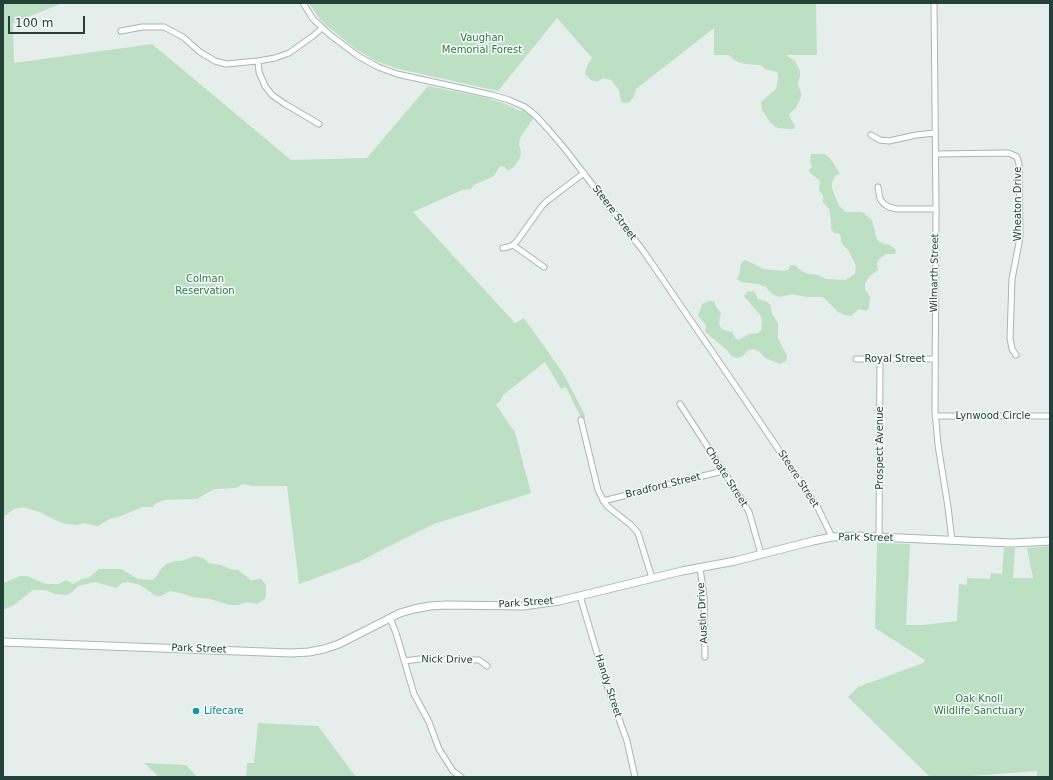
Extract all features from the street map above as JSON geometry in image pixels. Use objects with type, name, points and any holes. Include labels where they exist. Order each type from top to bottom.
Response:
[{"type":"main road","name":"Park Street","points":[[3,642],[309,652],[340,644],[400,613],[414,608],[430,606],[523,606],[559,601],[832,537],[856,536],[1011,543],[1050,541]]},
{"type":"street","name":"Steere Street","points":[[303,3],[313,19],[322,28],[358,56],[378,67],[397,74],[509,100],[526,107],[548,128],[644,252],[818,508],[832,537]]},
{"type":"street","name":"Wilmarth Street","points":[[934,3],[936,133],[934,359],[935,416],[952,541]]},
{"type":"street","points":[[121,31],[142,27],[164,27],[183,37],[200,52],[215,61],[226,64],[275,58],[288,53],[322,28]]},
{"type":"street","points":[[258,61],[259,72],[265,86],[272,95],[319,124]]},
{"type":"street","points":[[871,135],[880,140],[889,141],[916,135],[936,133]]},
{"type":"street","name":"Wheaton Drive","points":[[936,154],[1008,153],[1017,157],[1019,164],[1020,235],[1012,279],[1010,332],[1011,344],[1016,355]]},
{"type":"street","points":[[503,248],[513,245],[517,241],[547,201],[584,173]]},
{"type":"street","points":[[878,187],[881,201],[889,207],[897,209],[936,210]]},
{"type":"street","points":[[513,245],[544,267]]},
{"type":"street","name":"Royal Street","points":[[856,359],[934,359]]},
{"type":"street","name":"Prospect Avenue","points":[[879,538],[880,359]]},
{"type":"street","name":"Choate Street","points":[[680,404],[749,512],[761,554]]},
{"type":"street","name":"Lynwood Circle","points":[[935,416],[1050,416]]},
{"type":"street","points":[[581,420],[598,490],[607,506],[631,525],[638,533],[652,578]]},
{"type":"street","name":"Bradford Street","points":[[603,501],[723,471]]},
{"type":"street","name":"Austin Drive","points":[[700,568],[704,597],[705,658]]},
{"type":"street","name":"Handy Street","points":[[580,596],[606,683],[627,741],[636,777]]},
{"type":"street","points":[[390,618],[396,632],[414,694],[427,718],[439,749],[453,771],[461,777]]},
{"type":"street","name":"Nick Drive","points":[[405,661],[419,659],[479,660],[487,666]]},
{"type":"green space","name":"Colman Reservation","points":[[3,3],[63,3],[13,23],[14,63],[152,44],[291,160],[367,158],[428,86],[483,97],[503,103],[520,111],[525,109],[532,114],[533,119],[520,138],[520,158],[514,167],[507,171],[505,167],[500,166],[494,176],[474,185],[471,189],[462,190],[413,212],[515,323],[524,318],[563,373],[585,415],[585,418],[581,419],[566,387],[561,389],[545,362],[503,395],[496,405],[515,432],[531,493],[434,524],[359,562],[299,584],[287,486],[253,486],[243,484],[236,488],[214,489],[197,499],[165,500],[152,507],[143,507],[110,519],[98,526],[84,523],[77,525],[66,524],[40,512],[23,507],[14,509],[3,516]]},
{"type":"green space","name":"Vaughan Memorial Forest","points":[[309,3],[816,3],[817,55],[786,55],[795,61],[800,71],[798,84],[801,97],[796,108],[789,114],[795,126],[794,129],[778,128],[770,122],[762,110],[761,103],[776,89],[778,73],[765,69],[760,65],[738,62],[729,55],[714,55],[714,28],[636,89],[635,95],[630,102],[626,103],[621,102],[619,90],[611,80],[603,78],[597,82],[591,80],[585,74],[587,66],[592,58],[557,18],[498,91],[395,68],[376,61],[356,49],[327,26],[319,18]]},
{"type":"green space","points":[[811,154],[824,154],[830,158],[840,174],[835,176],[832,182],[832,188],[839,206],[846,212],[862,212],[872,220],[877,240],[884,244],[890,245],[896,250],[895,254],[886,254],[878,260],[878,270],[870,276],[865,283],[865,289],[870,297],[869,308],[866,311],[859,309],[851,316],[838,312],[823,297],[806,297],[793,294],[779,297],[772,294],[766,287],[758,284],[741,282],[737,279],[742,262],[745,260],[764,269],[784,271],[789,269],[790,265],[795,265],[802,271],[809,274],[818,275],[826,279],[845,280],[855,274],[856,266],[849,251],[842,244],[840,234],[834,233],[831,229],[829,209],[823,202],[823,195],[819,190],[820,181],[808,171],[812,167],[810,161]]},
{"type":"green space","points":[[754,291],[758,299],[770,304],[772,314],[778,323],[778,338],[787,356],[786,361],[780,364],[765,358],[760,352],[753,349],[748,350],[743,356],[737,358],[731,356],[727,350],[705,332],[706,325],[698,316],[702,304],[709,301],[714,301],[716,307],[721,313],[719,322],[720,327],[724,330],[732,332],[736,339],[739,340],[749,334],[758,333],[761,331],[761,316],[744,296],[747,292]]},
{"type":"green space","name":"Oak Knoll Wildlife Sanctuary","points":[[877,543],[910,544],[906,625],[923,625],[957,621],[959,584],[967,585],[967,578],[990,579],[991,573],[1002,574],[1004,548],[1015,548],[1013,578],[1033,578],[1027,548],[1050,546],[1050,777],[1037,777],[1037,771],[958,777],[928,777],[929,776],[848,697],[858,687],[923,663],[925,660],[875,628]]},
{"type":"green space","points":[[195,556],[203,558],[209,563],[238,570],[251,580],[261,579],[266,585],[265,599],[257,604],[247,602],[238,605],[229,605],[210,599],[192,597],[170,591],[161,596],[156,596],[140,585],[128,582],[122,583],[116,588],[95,582],[78,586],[67,595],[55,594],[45,590],[33,590],[14,605],[3,610],[3,583],[20,576],[27,576],[46,584],[59,584],[66,580],[73,584],[82,579],[88,578],[99,569],[121,569],[138,579],[152,580],[166,564]]},
{"type":"green space","points":[[258,723],[318,726],[356,777],[246,777],[247,763],[254,763]]},
{"type":"green space","points":[[144,763],[186,765],[197,777],[159,777]]},
{"type":"place","name":"Lifecare","points":[[196,711]]}]
